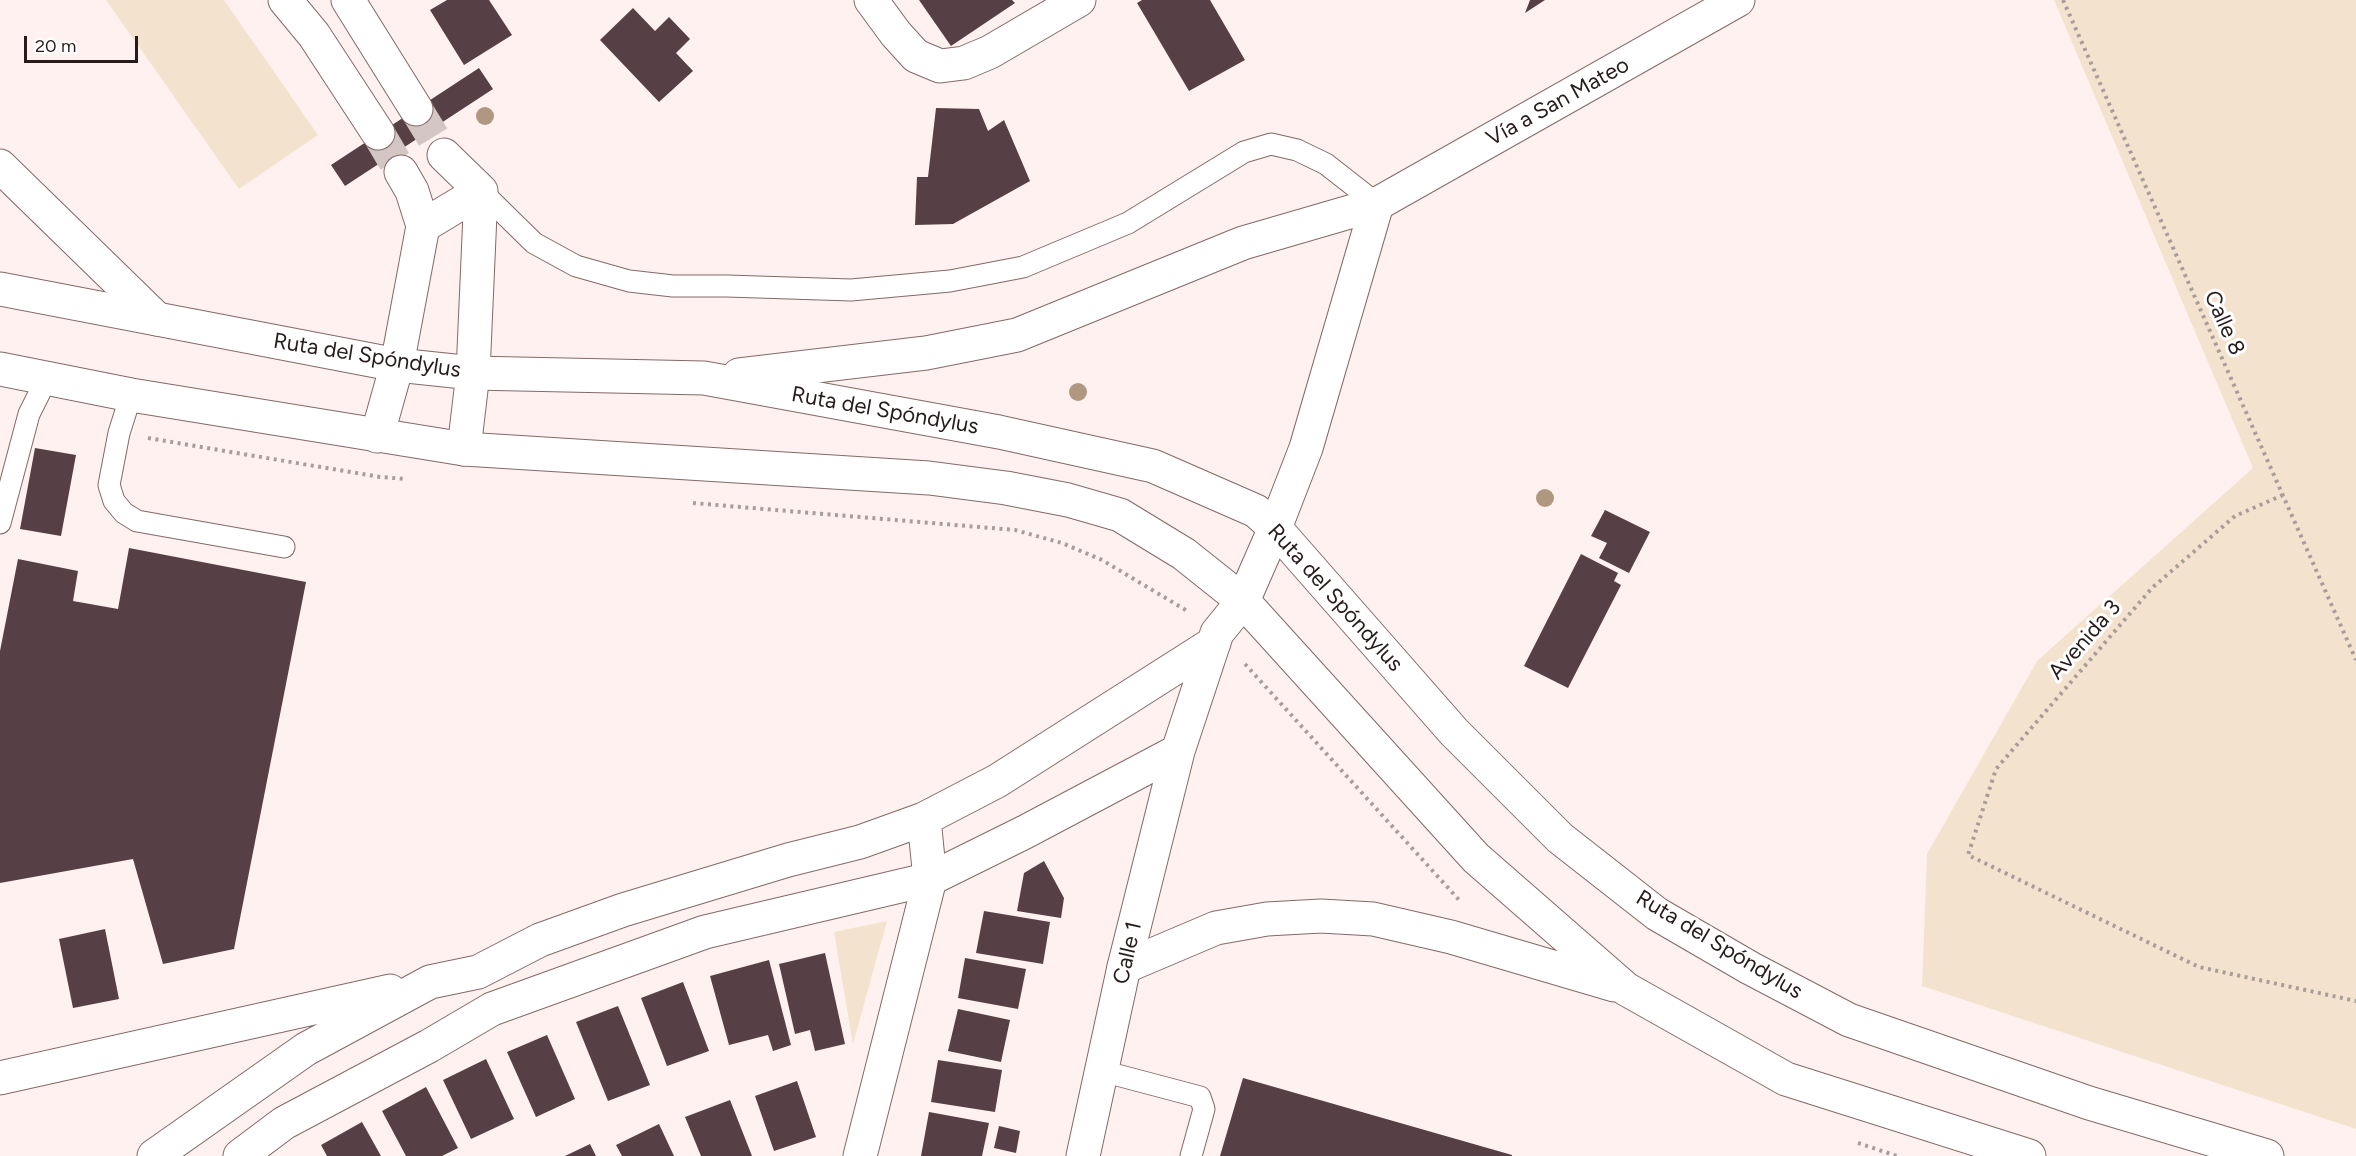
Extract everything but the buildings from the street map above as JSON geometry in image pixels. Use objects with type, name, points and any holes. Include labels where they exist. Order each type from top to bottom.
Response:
[{"type":"main road","points":[[285,0],[314,35],[378,133]]},
{"type":"main road","points":[[314,35],[348,0],[416,109]]},
{"type":"main road","points":[[871,0],[896,34],[916,56],[940,66],[964,63],[990,52],[1079,0]]},
{"type":"main road","name":"Vía a San Mateo","points":[[704,378],[926,353],[1017,334],[1243,243],[1377,204],[1738,0]]},
{"type":"main road","points":[[444,155],[481,192],[473,373],[464,449]]},
{"type":"main road","points":[[0,166],[157,319]]},
{"type":"main road","points":[[377,436],[397,365],[423,226],[411,191],[401,172]]},
{"type":"main road","points":[[423,226],[481,192]]},
{"type":"main road","points":[[0,1078],[478,972],[540,940],[623,910],[788,860],[861,842],[924,819],[997,781],[1215,638],[1243,601],[1306,448],[1377,204]]},
{"type":"main road","name":"Ruta del Spóndylus","points":[[0,289],[397,365],[473,373],[704,378],[999,432],[1153,466],[1256,511],[1275,528],[1462,740],[1560,838],[1657,914],[1750,968],[1849,1020],[2089,1103],[2267,1156]]},
{"type":"main road","points":[[0,369],[131,395],[464,449],[929,478],[1006,488],[1068,500],[1120,516],[1184,554],[1243,601],[1476,858],[1626,989],[1786,1079],[2025,1156]]},
{"type":"main road","name":"Calle 1","points":[[1083,1156],[1124,967],[1178,751],[1215,638]]},
{"type":"main road","points":[[240,1156],[284,1123],[429,1046],[492,1009],[705,932],[930,879],[1025,832],[1178,751]]},
{"type":"main road","points":[[860,1156],[930,879],[924,819]]},
{"type":"main road","points":[[694,888],[705,932]]},
{"type":"main road","points":[[1124,967],[1216,928],[1267,919],[1321,916],[1373,919],[1429,932],[1526,958],[1626,989]]},
{"type":"main road","points":[[478,972],[492,1009]]},
{"type":"main road","points":[[154,1156],[257,1081],[306,1049],[430,982]]},
{"type":"main road","points":[[257,1081],[284,1123]]},
{"type":"lane","points":[[481,192],[534,243],[576,266],[628,282],[673,286],[850,290],[950,281],[1023,267],[1128,223],[1244,152],[1271,144],[1297,150],[1326,164],[1377,204]]},
{"type":"lane","points":[[0,523],[29,414],[48,378]]},
{"type":"lane","points":[[131,395],[119,433],[109,485],[114,501],[124,513],[137,521],[284,547]]},
{"type":"lane","points":[[1102,1071],[1200,1097],[1203,1109],[1191,1156]]},
{"type":"path","name":"Calle 8","points":[[2063,0],[2356,660]]},
{"type":"path","points":[[119,433],[380,477],[416,480]]},
{"type":"path","name":"Avenida 3","points":[[2283,495],[2235,516],[2144,597],[1996,769],[1968,855],[2199,967],[2356,1000]]},
{"type":"path","points":[[690,502],[1015,530],[1062,543],[1102,560],[1183,607],[1215,638],[1465,906]]},
{"type":"path","points":[[1853,1141],[1897,1156]]},
{"type":"shaded area","points":[[106,0],[224,0],[318,135],[239,189]]},
{"type":"shaded area","points":[[2054,0],[2356,0],[2356,1129],[1922,986],[1927,854],[2037,661],[2253,468]]},
{"type":"shaded area","points":[[887,921],[853,1044],[834,932]]},
{"type":"tunnel","points":[[416,109],[444,155]]},
{"type":"tunnel","points":[[378,133],[401,172]]}]
